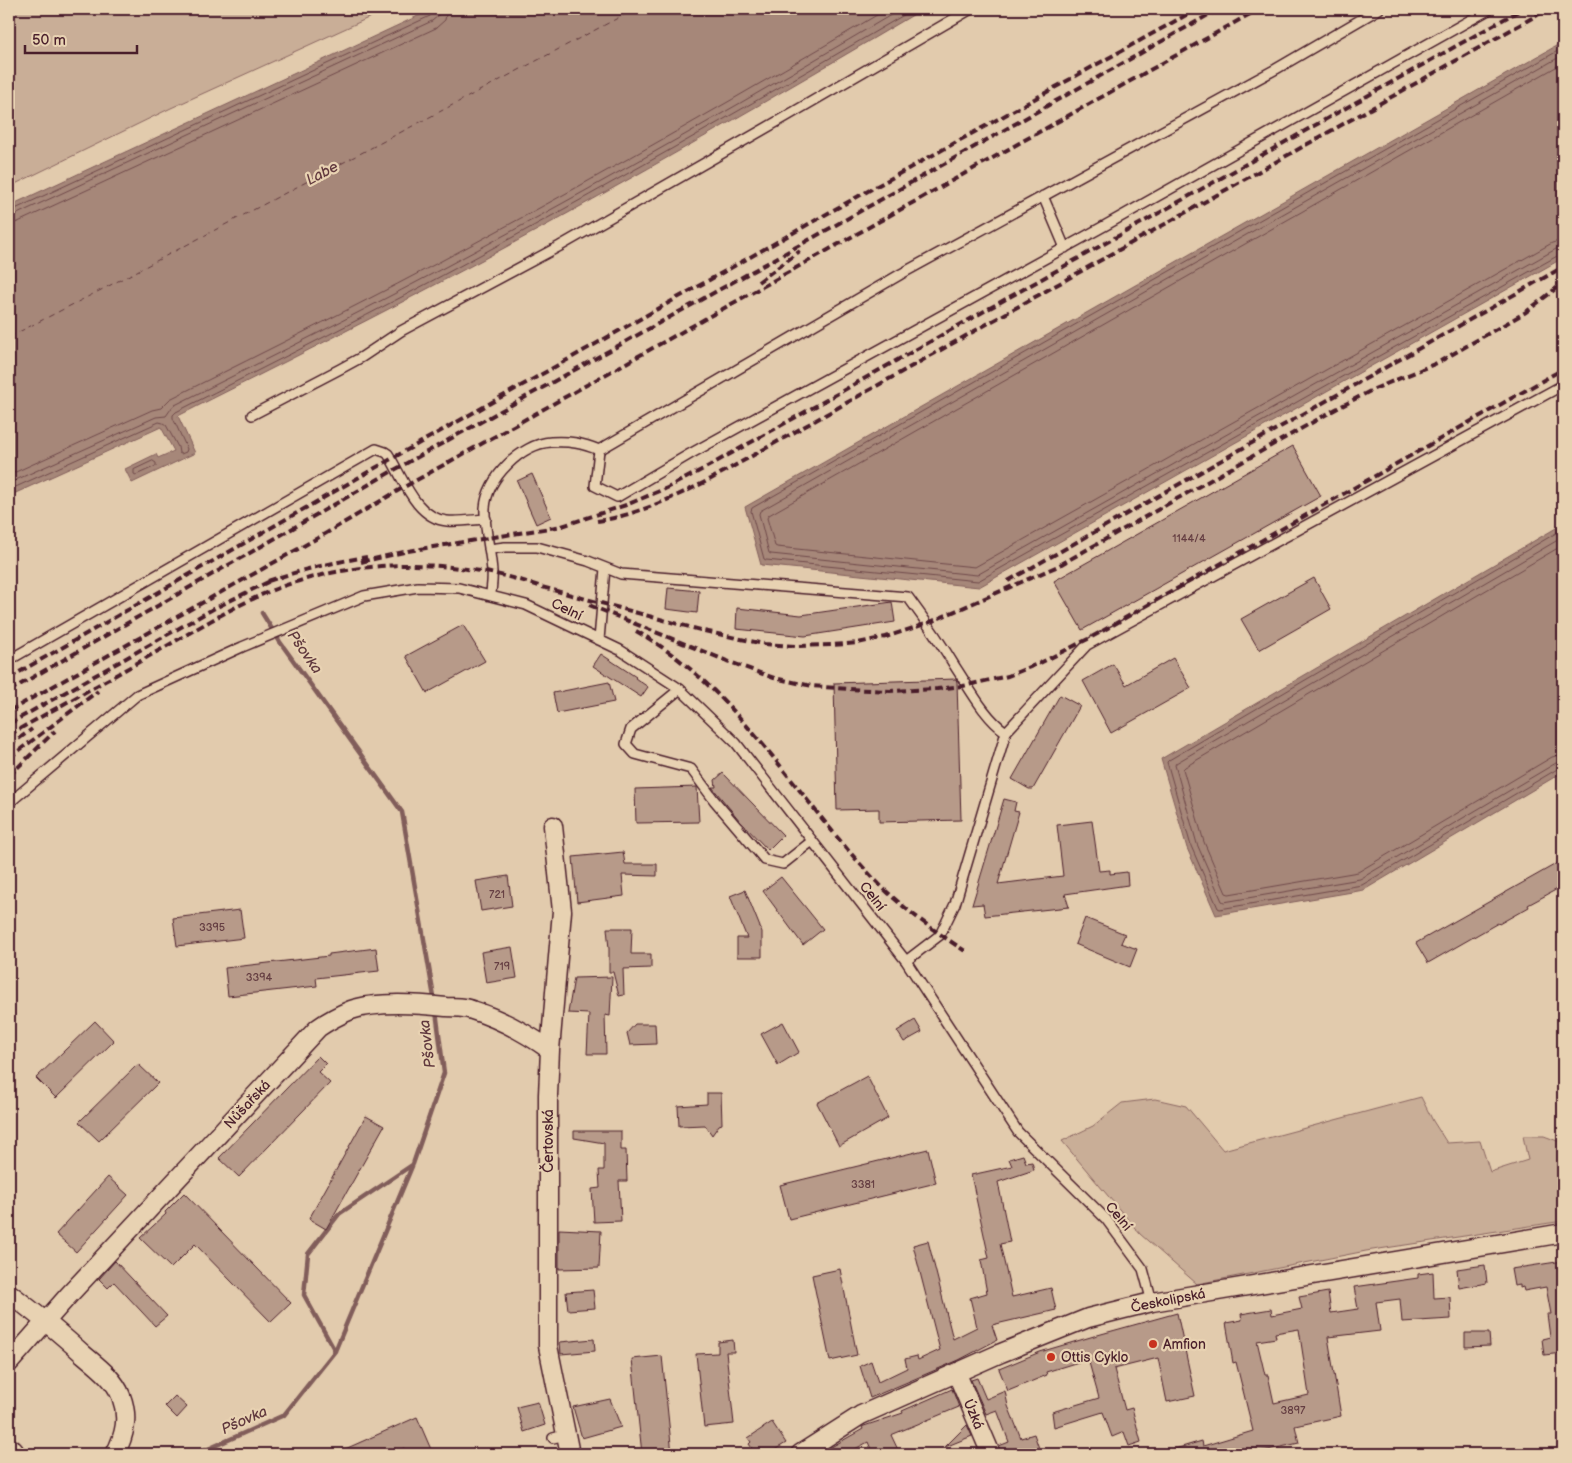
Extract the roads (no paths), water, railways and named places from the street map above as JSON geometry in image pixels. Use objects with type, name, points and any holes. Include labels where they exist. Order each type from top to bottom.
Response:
[{"type":"street","name":"Čertovská","points":[[553,826],[562,911],[548,1095],[548,1346],[560,1437],[570,1454]]},
{"type":"street","name":"Nůšařská","points":[[9,1363],[45,1321],[318,1028],[333,1018],[353,1009],[374,1006],[424,1005],[466,1008],[526,1034],[550,1050]]},
{"type":"street","name":"Českolipská","points":[[800,1454],[862,1415],[1001,1353],[1088,1318],[1152,1302],[1563,1233]]},
{"type":"street","points":[[9,1293],[45,1321],[113,1381],[121,1394],[125,1412],[122,1441],[115,1454]]},
{"type":"street","name":"Úzká","points":[[957,1374],[991,1454]]},
{"type":"lane","points":[[252,415],[347,365],[401,331],[560,246],[971,9]]},
{"type":"lane","points":[[599,450],[901,274],[1276,69],[1379,9]]},
{"type":"lane","points":[[599,450],[595,486],[616,497],[1490,9]]},
{"type":"lane","points":[[1043,196],[1065,248]]},
{"type":"lane","points":[[906,961],[940,935],[955,904],[1006,732],[1087,645],[1563,385]]},
{"type":"lane","points":[[491,595],[493,574],[486,519],[486,498],[494,480],[505,466],[527,450],[549,442],[580,443],[599,450]]},
{"type":"lane","points":[[9,660],[376,449],[388,454],[409,492],[423,510],[430,515],[438,519],[447,520],[486,519]]},
{"type":"lane","points":[[489,550],[505,546],[537,547],[588,561],[621,574],[908,597],[928,623],[995,725],[1006,732]]},
{"type":"lane","points":[[599,640],[606,568]]},
{"type":"lane","name":"Celní","points":[[9,803],[137,695],[242,647],[364,596],[418,587],[459,588],[526,605],[620,650],[680,689],[736,743],[906,961],[1018,1132],[1106,1219],[1143,1269],[1152,1302]]},
{"type":"lane","points":[[680,689],[631,729],[626,744],[634,754],[691,770],[765,860],[783,864],[812,840]]},
{"type":"water","name":"Labe","points":[[433,9],[923,9],[704,137],[538,230],[406,300],[178,416],[195,453],[132,483],[125,469],[156,454],[158,458],[174,451],[161,427],[9,496],[9,206]]},
{"type":"water","points":[[1563,42],[1563,258],[979,587],[761,565],[745,507]]},
{"type":"water","points":[[1563,524],[1563,772],[1364,890],[1216,915],[1187,848],[1161,759]]},
{"type":"waterway","name":"Pšovka","points":[[262,613],[280,642],[402,812],[435,1003]]},
{"type":"waterway","name":"Pšovka","points":[[197,1454],[284,1415],[335,1351],[413,1164],[444,1073],[436,1011]]},
{"type":"waterway","points":[[335,1351],[304,1295],[308,1254],[339,1214],[412,1165]]},
{"type":"railway","points":[[9,678],[391,459],[839,207],[1197,9]]},
{"type":"railway","points":[[9,691],[396,469],[834,226],[1219,9]]},
{"type":"railway","points":[[9,711],[323,535],[406,486],[1259,9]]},
{"type":"railway","points":[[361,562],[408,551],[562,526],[626,505],[667,488],[1522,9]]},
{"type":"railway","points":[[597,521],[642,510],[711,479],[1548,9]]},
{"type":"railway","points":[[758,282],[800,251]]},
{"type":"railway","points":[[1008,581],[1563,267]]},
{"type":"railway","points":[[9,735],[245,602],[278,588],[310,578],[377,566],[444,566],[510,577],[704,631],[764,644],[795,646],[833,645],[858,643],[886,637],[928,623],[1058,566],[1336,409],[1374,389],[1437,363],[1526,312],[1563,283]]},
{"type":"railway","points":[[589,605],[727,661],[774,678],[812,686],[890,691],[937,689],[963,686],[1008,676],[1040,663],[1090,638],[1563,369]]},
{"type":"railway","points":[[268,581],[317,567],[367,557]]},
{"type":"railway","points":[[9,724],[213,609],[274,579]]},
{"type":"railway","points":[[636,631],[672,654],[705,682],[735,713],[847,849],[886,891],[918,918],[965,951]]},
{"type":"railway","points":[[9,758],[98,691]]},
{"type":"railway","points":[[9,746],[32,729]]},
{"type":"railway","points":[[9,776],[55,731]]},
{"type":"place","name":"Amfion","points":[[1153,1344]]},
{"type":"place","name":"Ottis Cyklo","points":[[1051,1357]]}]
